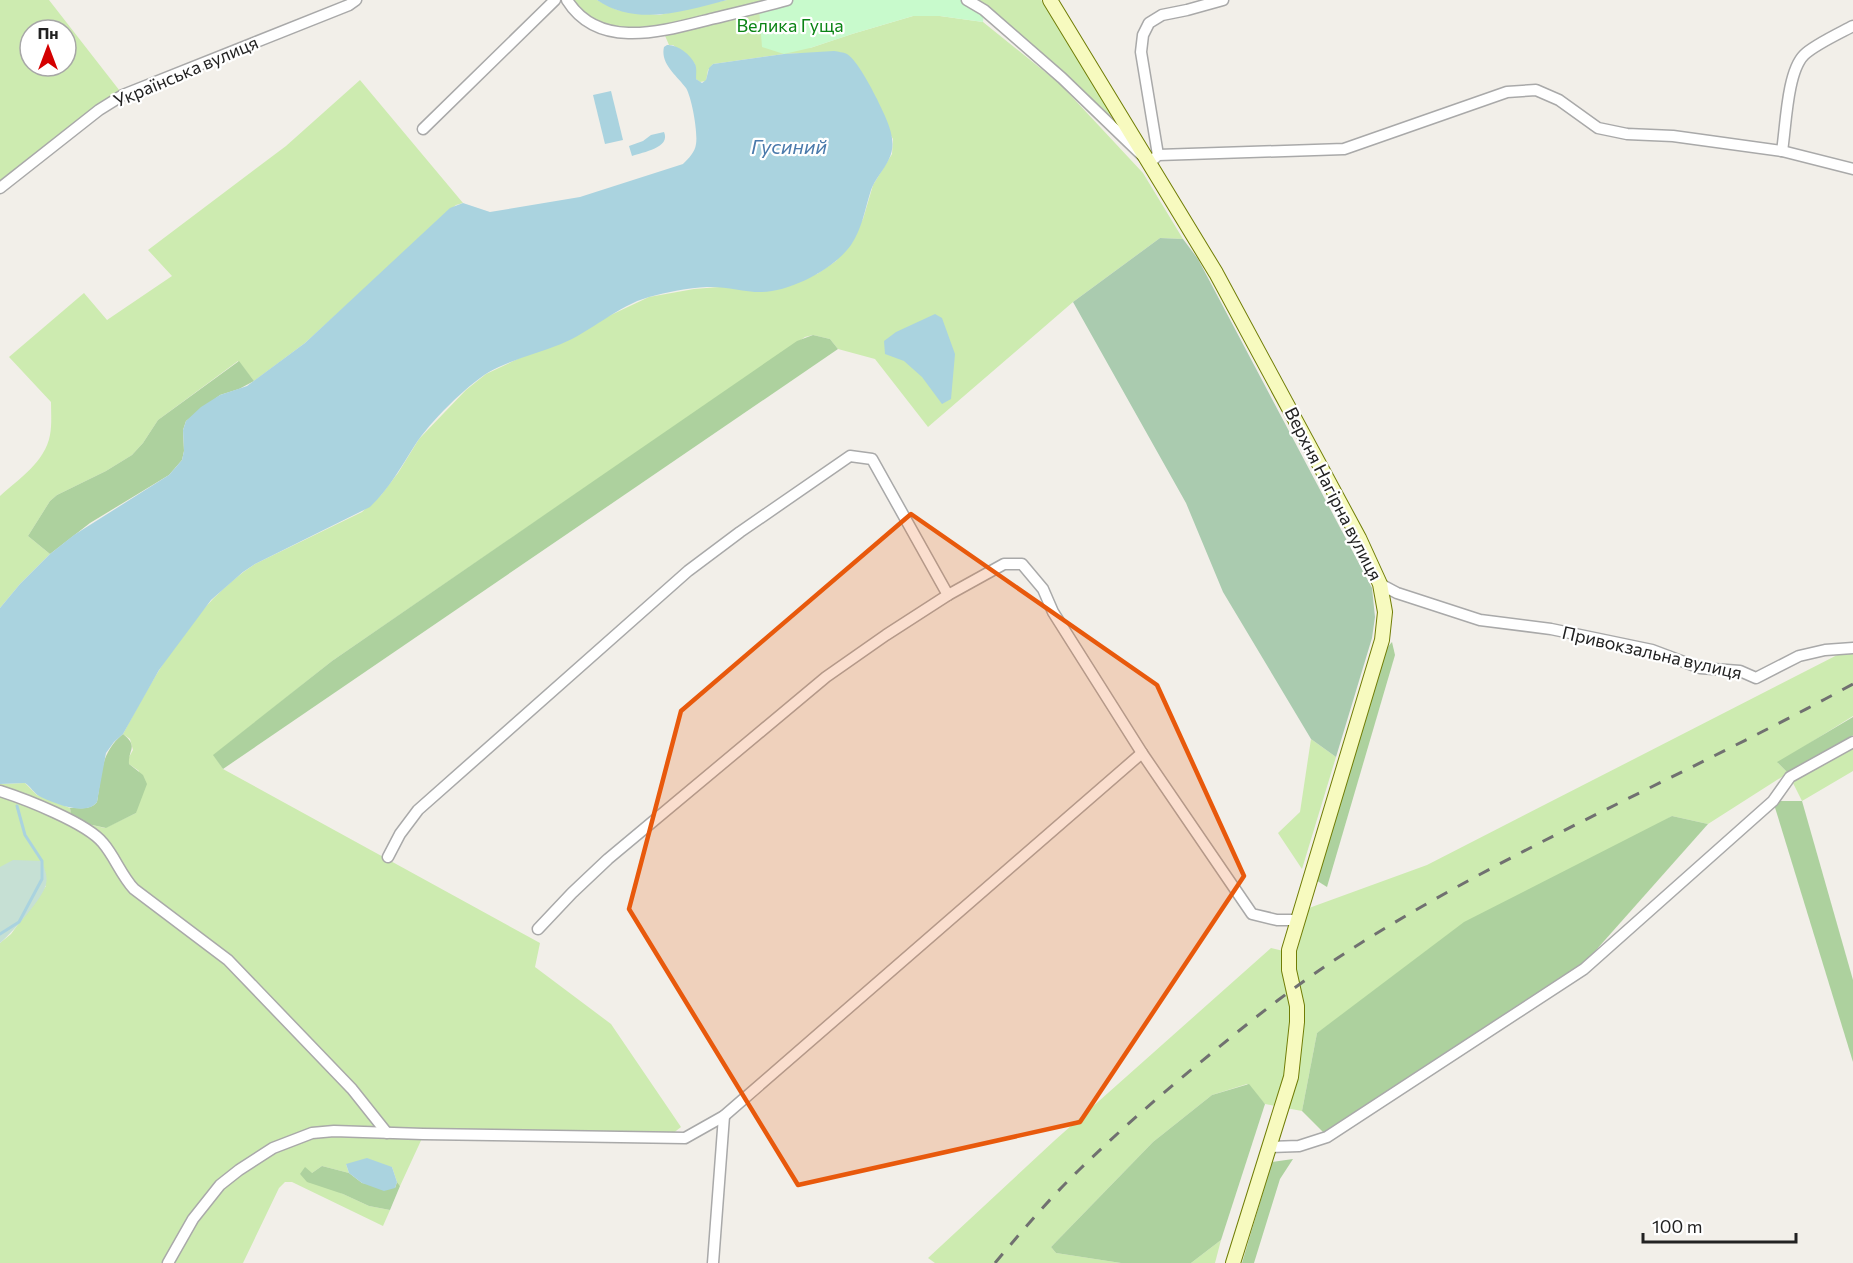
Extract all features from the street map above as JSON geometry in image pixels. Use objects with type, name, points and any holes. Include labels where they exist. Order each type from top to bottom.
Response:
[{"type":"main road","name":"Верхня Нагірна вулиця","points":[[1050,0],[1154,159],[1249,332],[1359,538],[1380,584],[1385,612],[1382,640],[1289,950],[1291,982],[1297,1005],[1291,1077],[1233,1263]]},
{"type":"street","name":"Українська вулиця","points":[[0,188],[99,110],[123,95],[349,5],[356,0]]},
{"type":"street","points":[[423,129],[555,0]]},
{"type":"street","points":[[567,0],[575,12],[592,25],[630,34],[663,31],[787,0]]},
{"type":"street","points":[[967,0],[984,10],[1154,159],[1344,149],[1507,92],[1536,90],[1558,100],[1598,128],[1627,134],[1673,136],[1782,151],[1853,169]]},
{"type":"street","points":[[1154,159],[1141,52],[1143,35],[1149,23],[1162,15],[1223,0]]},
{"type":"street","points":[[1782,151],[1793,75],[1798,63],[1805,53],[1853,26]]},
{"type":"street","points":[[387,857],[400,834],[418,810],[666,590],[732,537],[850,456],[872,459],[948,596]]},
{"type":"street","points":[[537,929],[608,859],[826,677],[948,596],[1004,564],[1022,564],[1042,589],[1053,612],[1142,753],[1252,914],[1277,920],[1297,920]]},
{"type":"street","name":"Привокзальна вулиця","points":[[1380,584],[1398,593],[1480,621],[1551,629],[1652,650],[1700,668],[1740,671],[1756,678],[1799,656],[1825,650],[1853,648]]},
{"type":"street","points":[[1269,1147],[1299,1146],[1327,1137],[1584,969],[1773,801],[1790,777],[1853,742]]},
{"type":"street","points":[[168,1263],[193,1219],[220,1185],[259,1156],[290,1140],[312,1133],[334,1131],[685,1138],[724,1116],[1142,753]]},
{"type":"street","points":[[0,790],[43,807],[98,837],[134,889],[228,960],[352,1089],[387,1133]]},
{"type":"street","points":[[713,1263],[724,1116]]},
{"type":"highlighted area","points":[[911,514],[1157,685],[1244,876],[1080,1122],[798,1185],[629,909],[681,711]]},
{"type":"green space","points":[[0,0],[49,0],[63,18],[18,18],[18,78],[78,78],[78,37],[123,95],[0,188]]},
{"type":"green space","points":[[567,0],[597,0],[617,10],[659,15],[727,0],[787,0],[810,48],[913,16],[940,16],[983,22],[1060,84],[1143,173],[1183,239],[1160,238],[1073,302],[928,427],[875,359],[838,349],[830,339],[813,335],[805,337],[332,661],[214,755],[223,769],[540,943],[535,967],[611,1024],[681,1127],[667,1138],[424,1134],[400,1186],[392,1167],[346,1164],[349,1173],[322,1166],[312,1173],[300,1174],[369,1206],[390,1210],[383,1226],[292,1182],[285,1182],[279,1188],[243,1263],[0,1263],[0,943],[11,934],[46,886],[0,867],[0,784],[25,783],[37,795],[70,808],[70,811],[83,823],[105,828],[136,813],[139,771],[129,764],[129,757],[133,750],[130,739],[123,734],[149,686],[179,640],[213,599],[233,580],[255,564],[362,512],[381,495],[419,439],[466,390],[486,374],[649,297],[694,289],[817,274],[836,261],[863,219],[873,185],[892,154],[893,139],[840,52],[784,54],[713,64],[708,70],[706,81],[700,82],[696,79],[695,64],[673,45],[669,45],[663,31],[604,29]]},
{"type":"green space","name":"Велика Гуща","points":[[787,0],[967,0],[984,10],[983,22],[940,16],[913,16],[784,54],[762,47],[759,8]]},
{"type":"green space","points":[[967,0],[1041,0],[1112,116],[1109,119]]},
{"type":"green space","points":[[360,80],[463,203],[456,205],[305,343],[254,381],[238,361],[158,420],[132,455],[106,471],[57,495],[50,501],[28,536],[50,554],[0,608],[0,496],[43,454],[50,435],[51,423],[51,402],[9,357],[84,293],[107,320],[172,276],[148,250],[286,146]]},
{"type":"green space","points":[[1160,238],[1183,239],[1198,259],[1372,588],[1375,617],[1372,638],[1336,757],[1311,739],[1223,592],[1186,503],[1073,302]]},
{"type":"green space","points":[[813,335],[830,339],[838,349],[223,769],[213,755],[332,661],[797,341]]},
{"type":"green space","points":[[239,361],[254,381],[220,395],[186,421],[183,430],[182,460],[169,475],[90,523],[50,554],[28,536],[50,501],[57,495],[106,471],[132,455],[158,420]]},
{"type":"green space","points":[[1392,642],[1395,655],[1327,887],[1311,877],[1377,659]]},
{"type":"green space","points":[[1847,650],[1853,650],[1853,716],[1778,763],[1788,773],[1708,824],[1672,816],[1317,1033],[1302,1111],[1265,1104],[1247,1084],[1212,1095],[1153,1142],[1051,1247],[1056,1253],[1121,1263],[935,1263],[928,1258],[1054,1141],[1271,948],[1296,954],[1309,908],[1427,865]]},
{"type":"green space","points":[[1853,717],[1853,735],[1788,773],[1777,762]]},
{"type":"green space","points":[[123,734],[132,745],[129,764],[143,775],[147,784],[136,813],[106,828],[83,823],[71,815],[70,808],[95,805],[106,756],[115,741]]},
{"type":"green space","points":[[1853,735],[1853,771],[1802,801],[1788,773]]},
{"type":"green space","points":[[1311,739],[1336,757],[1302,869],[1278,833],[1300,812]]},
{"type":"green space","points":[[1773,801],[1802,801],[1853,980],[1853,1062]]},
{"type":"green space","points":[[1672,816],[1708,824],[1581,967],[1324,1133],[1302,1111],[1317,1033],[1464,922]]},
{"type":"green space","points":[[13,860],[42,861],[46,881],[44,890],[33,906],[0,943],[0,867]]},
{"type":"green space","points":[[1249,1084],[1265,1104],[1221,1240],[1191,1263],[1121,1263],[1056,1253],[1051,1247],[1153,1142],[1212,1095]]},
{"type":"green space","points":[[1293,1159],[1280,1179],[1254,1263],[1242,1263],[1272,1162]]},
{"type":"green space","points":[[322,1166],[349,1173],[362,1183],[395,1188],[397,1182],[400,1186],[390,1210],[369,1206],[343,1194],[307,1182],[300,1174],[305,1167],[312,1173]]},
{"type":"green space","points":[[1221,1240],[1215,1263],[1191,1263]]},
{"type":"water","points":[[597,0],[727,0],[678,12],[644,15],[612,8]]},
{"type":"water","name":"Гусиний","points":[[667,45],[683,50],[693,60],[696,66],[696,79],[702,83],[706,80],[709,68],[713,64],[784,54],[834,51],[851,57],[868,82],[884,113],[892,136],[892,151],[871,190],[858,232],[843,254],[810,278],[772,291],[754,292],[707,287],[678,290],[637,301],[572,339],[489,372],[459,395],[439,415],[415,445],[389,485],[370,507],[255,564],[211,600],[159,670],[123,734],[106,753],[97,802],[92,806],[78,809],[39,796],[25,783],[0,784],[0,608],[20,584],[50,554],[74,535],[169,475],[182,460],[183,430],[186,421],[201,407],[220,395],[247,386],[305,343],[450,208],[463,203],[490,212],[580,197],[683,164],[695,147],[695,124],[686,88],[664,59],[664,47]]},
{"type":"water","points":[[611,91],[623,140],[605,144],[593,95]]},
{"type":"water","points":[[664,132],[664,142],[660,146],[632,156],[629,146],[651,135]]},
{"type":"water","points":[[935,314],[942,318],[955,354],[951,399],[942,404],[922,377],[904,361],[885,354],[884,341],[896,332]]},
{"type":"water","points":[[367,1158],[392,1167],[397,1182],[395,1188],[384,1191],[362,1183],[349,1173],[346,1164]]},
{"type":"waterway","points":[[0,934],[19,922],[42,879],[42,861],[25,835],[17,806]]},
{"type":"railway","points":[[995,1263],[1057,1192],[1128,1124],[1249,1023],[1323,968],[1421,907],[1481,874],[1853,684]]}]
